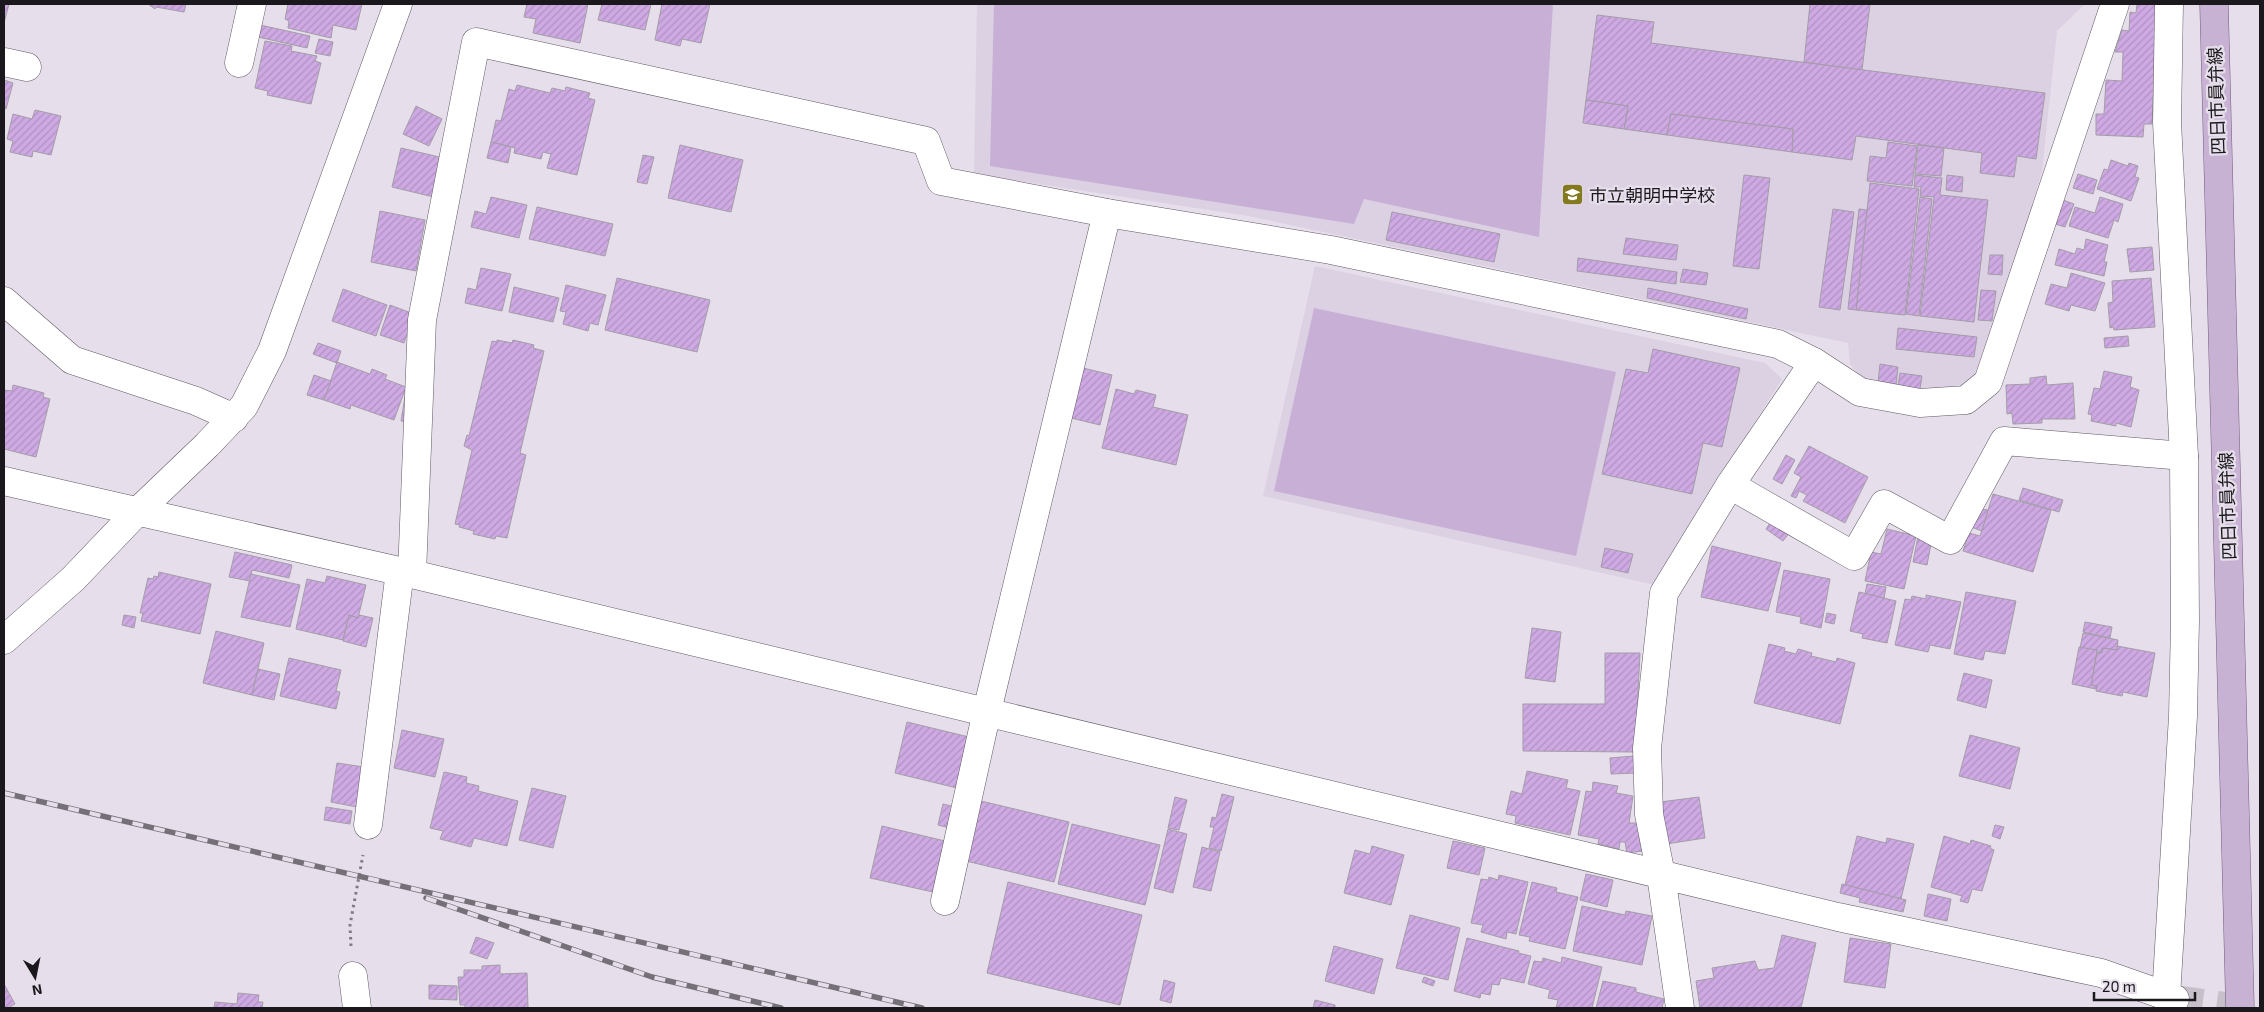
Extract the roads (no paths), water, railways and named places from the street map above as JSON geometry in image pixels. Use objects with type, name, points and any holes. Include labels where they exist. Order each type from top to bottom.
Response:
[{"type":"main road","name":"四日市員弁線","points":[[2214,4],[2240,1008]]},
{"type":"street","points":[[239,63],[252,4]]},
{"type":"street","points":[[4,640],[73,580],[136,513],[244,406],[272,351],[398,4]]},
{"type":"street","points":[[368,825],[406,572],[422,320],[476,42],[926,141],[941,181],[1107,212],[1331,250],[1778,344],[1814,362],[1860,392],[1920,403],[1966,400],[1988,382],[2115,4]]},
{"type":"street","points":[[4,482],[406,572],[1838,917],[2101,973],[2170,998],[2183,716],[2185,620],[2184,456],[2168,122],[2169,4]]},
{"type":"street","points":[[945,901],[987,712],[1107,212]]},
{"type":"street","points":[[4,300],[72,360],[196,401],[234,418]]},
{"type":"street","points":[[1680,1008],[1661,875],[1649,814],[1647,748],[1664,593],[1730,485],[1814,362]]},
{"type":"street","points":[[1730,485],[1854,556],[1884,504],[1950,540],[2004,441],[2184,456]]},
{"type":"street","points":[[352,976],[357,1008]]},
{"type":"tunnel","points":[[2175,999],[2240,1008]]},
{"type":"railway","points":[[4,793],[922,1008]]},
{"type":"railway","points":[[426,898],[652,977],[781,1008]]},
{"type":"place","name":"市立朝明中学校","points":[[1573,195]]}]
